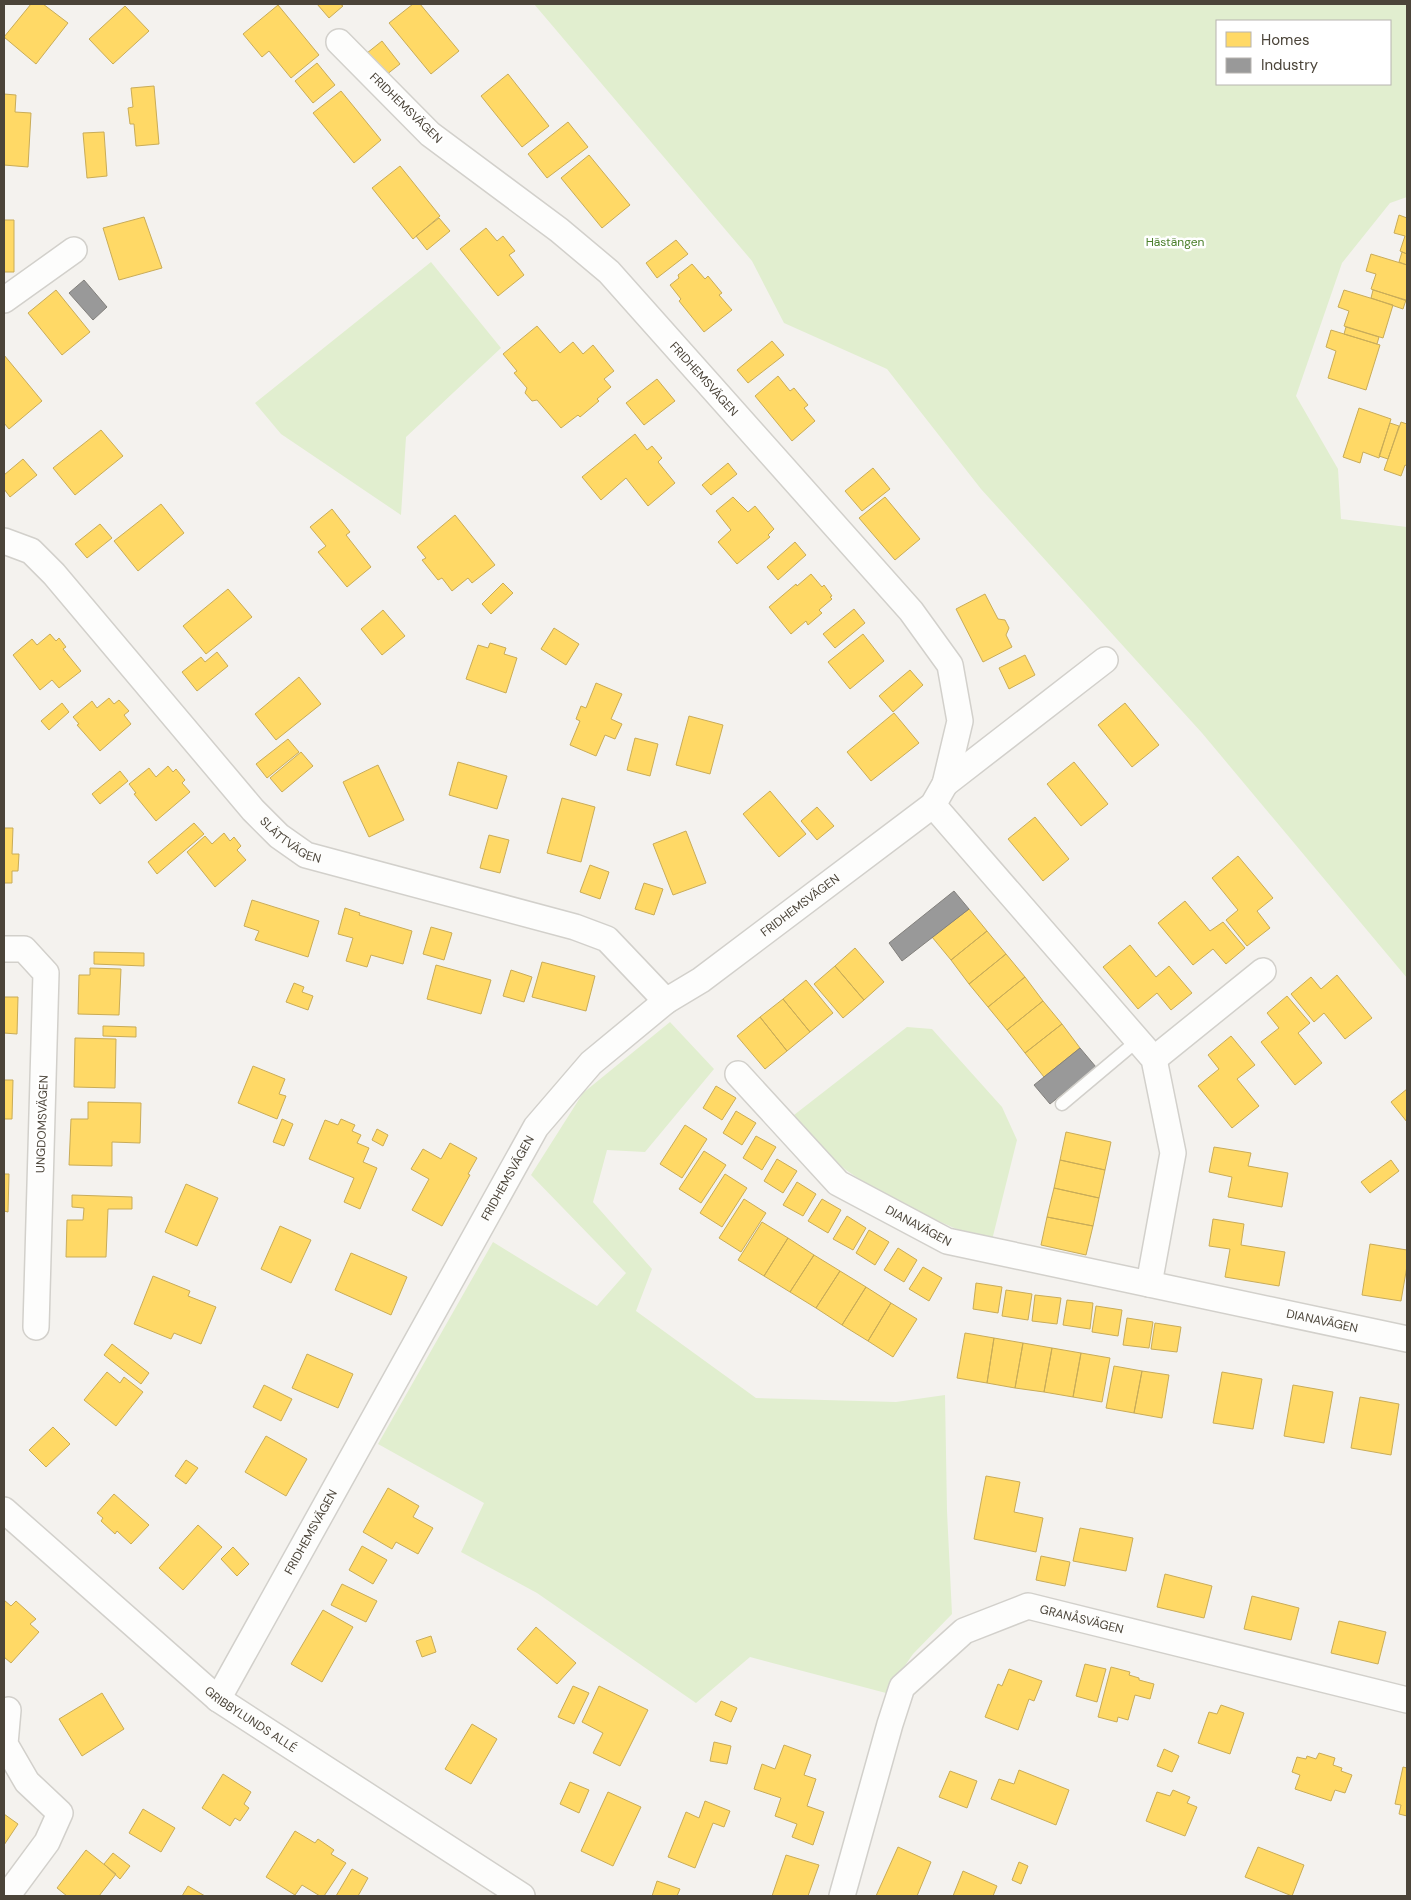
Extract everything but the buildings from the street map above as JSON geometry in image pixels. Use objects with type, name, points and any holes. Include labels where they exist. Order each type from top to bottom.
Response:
[{"type":"street","name":"FRIDHEMSVÄGEN","points":[[338,42],[430,134],[559,230],[610,272],[911,611],[950,665],[960,721],[939,795]]},
{"type":"street","points":[[4,300],[74,250]]},
{"type":"street","name":"SLÄTTVÄGEN","points":[[4,541],[31,551],[54,574],[253,810],[279,836],[306,855],[566,924],[607,939],[666,1001]]},
{"type":"street","name":"FRIDHEMSVÄGEN","points":[[218,1700],[536,1127],[591,1064],[666,1001],[701,980],[939,795],[1105,660]]},
{"type":"street","points":[[939,795],[1145,1050],[1173,1154],[1149,1284]]},
{"type":"street","name":"UNGDOMSVÄGEN","points":[[4,949],[24,949],[46,973],[36,1327]]},
{"type":"street","points":[[1145,1050],[1263,970]]},
{"type":"street","name":"DIANAVÄGEN","points":[[738,1074],[838,1183],[947,1241],[1407,1339]]},
{"type":"street","name":"GRIBBYLUNDS ALLÉ","points":[[4,1510],[218,1700],[522,1896]]},
{"type":"street","name":"GRANÅSVÄGEN","points":[[842,1896],[902,1687],[964,1631],[1028,1606],[1407,1700]]},
{"type":"street","points":[[7,1896],[47,1842],[60,1813],[28,1782],[5,1744],[8,1710]]},
{"type":"lane","points":[[1062,1104],[1145,1050]]},
{"type":"green space","name":"Hästängen","points":[[534,4],[1407,4],[1407,197],[1390,203],[1342,263],[1296,396],[1338,469],[1341,519],[1407,527],[1407,978],[1202,733],[981,489],[887,369],[784,323],[752,261]]},
{"type":"green space","points":[[431,262],[501,348],[406,437],[401,515],[281,434],[255,403]]},
{"type":"green space","points":[[670,1022],[714,1069],[645,1152],[607,1150],[593,1202],[652,1269],[636,1311],[756,1398],[896,1402],[945,1395],[947,1511],[952,1614],[913,1654],[886,1693],[750,1657],[696,1703],[537,1593],[461,1552],[484,1503],[378,1444],[493,1242],[597,1306],[626,1273],[531,1175],[583,1093]]},
{"type":"green space","points":[[907,1027],[932,1029],[1002,1107],[1017,1140],[992,1240],[954,1228],[884,1196],[846,1170],[807,1138],[794,1115]]}]
